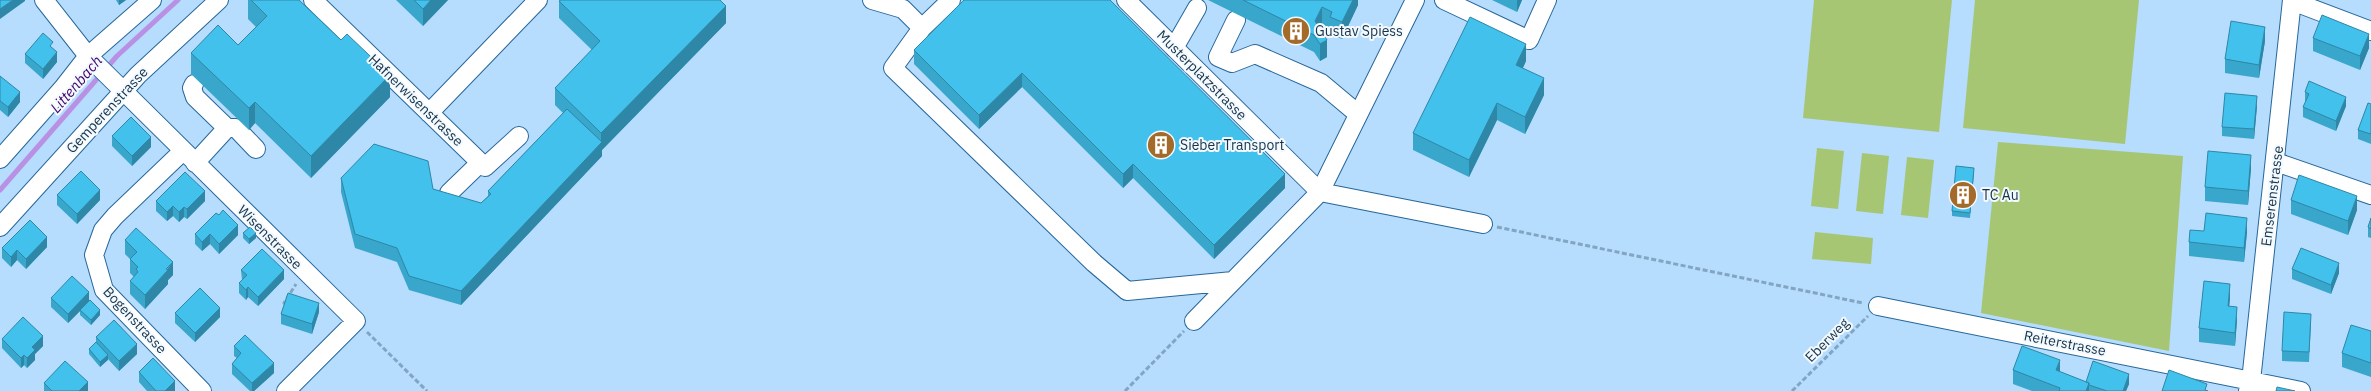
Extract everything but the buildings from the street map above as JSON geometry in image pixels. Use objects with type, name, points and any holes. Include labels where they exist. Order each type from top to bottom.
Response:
[{"type":"street","name":"Wisenstrasse","points":[[44,0],[92,61],[356,321]]},
{"type":"street","points":[[0,159],[63,88],[152,0]]},
{"type":"street","name":"Gemperenstrasse","points":[[0,227],[119,87],[219,0]]},
{"type":"street","name":"Hafnerwisenstrasse","points":[[313,0],[429,113],[443,135],[480,163]]},
{"type":"street","points":[[429,113],[538,0]]},
{"type":"street","points":[[872,0],[903,9],[922,28]]},
{"type":"street","points":[[950,0],[922,28],[893,68],[1094,263],[1127,291],[1233,281]]},
{"type":"street","name":"Musterplatzstrasse","points":[[1126,0],[1320,192]]},
{"type":"street","points":[[1194,320],[1320,192],[1415,0]]},
{"type":"street","points":[[1444,0],[1529,40],[1548,0]]},
{"type":"street","name":"Emserenstrasse","points":[[2250,386],[2276,162],[2292,1],[2371,30]]},
{"type":"street","points":[[1174,48],[1197,8]]},
{"type":"street","points":[[1236,20],[1218,57],[1232,63],[1255,54],[1320,84],[1358,114]]},
{"type":"street","points":[[194,84],[192,88],[195,97],[227,128],[236,128],[256,149]]},
{"type":"street","name":"Bogenstrasse","points":[[202,391],[104,290],[94,255],[104,230],[115,216],[227,128]]},
{"type":"street","points":[[449,193],[480,163],[485,167],[519,136]]},
{"type":"street","points":[[2276,162],[2371,195]]},
{"type":"street","points":[[1320,192],[1483,224]]},
{"type":"street","name":"Reiterstrasse","points":[[1878,306],[2250,386],[2301,391]]},
{"type":"street","points":[[286,391],[356,321]]},
{"type":"path","points":[[1483,224],[1878,306]]},
{"type":"path","points":[[286,304],[284,303],[305,271]]},
{"type":"path","name":"Eberweg","points":[[1792,391],[1878,306]]},
{"type":"path","points":[[1125,391],[1194,320]]},
{"type":"path","points":[[356,321],[426,391]]},
{"type":"green space","points":[[1814,0],[1952,0],[1939,132],[1803,118]]},
{"type":"green space","points":[[1975,0],[2139,0],[2125,144],[1963,128]]},
{"type":"green space","points":[[1998,142],[2183,156],[2169,351],[1981,313]]},
{"type":"green space","points":[[1817,148],[1844,151],[1838,209],[1811,206]]},
{"type":"green space","points":[[1862,153],[1889,156],[1883,214],[1856,211]]},
{"type":"green space","points":[[1907,157],[1934,160],[1928,218],[1901,215]]},
{"type":"green space","points":[[1815,232],[1873,238],[1871,264],[1812,259]]},
{"type":"waterway","name":"Littenbach","points":[[0,190],[117,56],[178,0]]},
{"type":"place","name":"Gustav Spiess","points":[[1296,31]]},
{"type":"place","name":"Sieber Transport","points":[[1161,145]]},
{"type":"place","name":"TC Au","points":[[1963,195]]}]
